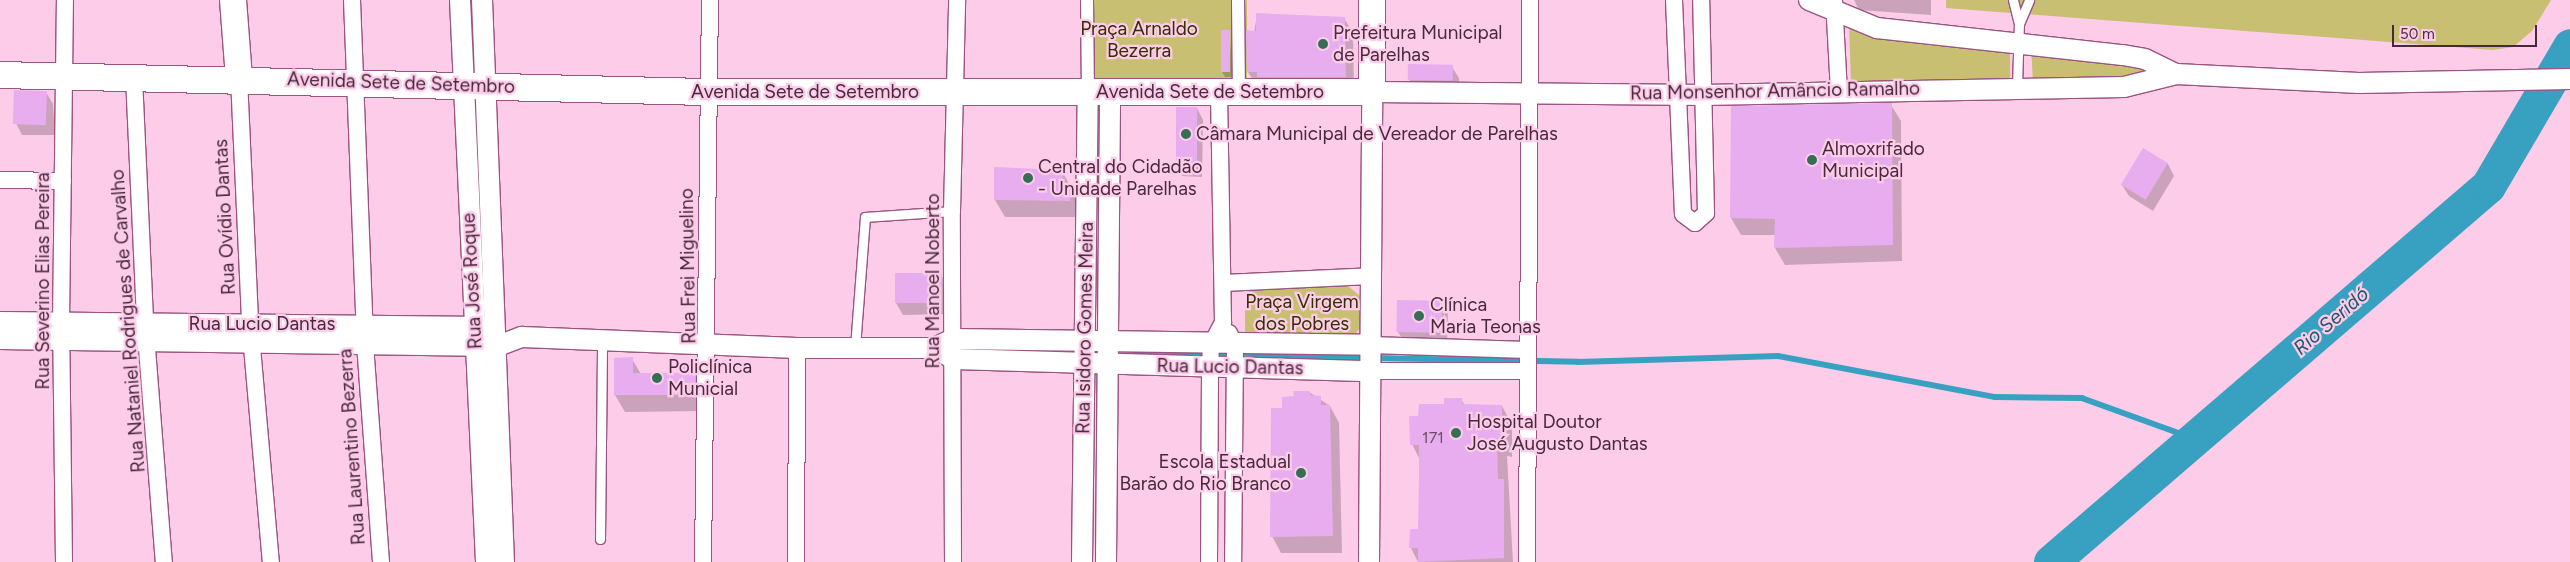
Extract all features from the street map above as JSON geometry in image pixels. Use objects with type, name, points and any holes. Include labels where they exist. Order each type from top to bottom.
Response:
[{"type":"main road","points":[[233,0],[239,78]]},
{"type":"main road","points":[[1372,0],[1372,92]]},
{"type":"main road","name":"Avenida Sete de Setembro","points":[[0,75],[239,78],[706,92],[1372,92]]},
{"type":"street","name":"Rua Severino Elias Pereira","points":[[64,562],[62,331],[65,0]]},
{"type":"street","name":"Rua Laurentino Bezerra","points":[[352,0],[357,83],[364,334],[381,562]]},
{"type":"street","name":"Rua José Roque","points":[[460,0],[475,85],[492,232],[504,562]]},
{"type":"street","name":"Rua José Roque","points":[[482,0],[475,85],[469,231],[486,562]]},
{"type":"street","name":"Rua Frei Miguelino","points":[[703,562],[709,343],[706,92],[710,0]]},
{"type":"street","name":"Rua Manoel Noberto","points":[[953,562],[954,349],[952,211],[957,0]]},
{"type":"street","points":[[1087,0],[1099,93]]},
{"type":"street","points":[[1209,562],[1210,365],[1212,345],[1223,322],[1229,93],[1238,0]]},
{"type":"street","points":[[1527,562],[1530,0]]},
{"type":"street","points":[[1674,0],[1683,214],[1695,223],[1706,213],[1701,0]]},
{"type":"street","name":"Rua Monsenhor Amâncio Ramalho","points":[[1809,0],[1834,5],[1877,28],[2019,32],[2145,59],[2176,74]]},
{"type":"street","points":[[1834,5],[1839,93]]},
{"type":"street","name":"Rua Monsenhor Amâncio Ramalho","points":[[1372,92],[1704,94],[1839,93],[2018,86],[2124,87],[2176,74],[2359,83],[2570,79]]},
{"type":"street","name":"Rua Nataniel Rodrigues de Carvalho","points":[[134,77],[146,333],[164,562]]},
{"type":"street","name":"Rua Ovídio Dantas","points":[[239,78],[250,324],[271,562]]},
{"type":"street","points":[[1369,562],[1372,92]]},
{"type":"street","name":"Rua Isidoro Gomes Meira","points":[[1099,93],[1085,343],[1096,364],[1106,562]]},
{"type":"street","name":"Rua Isidoro Gomes Meira","points":[[1082,562],[1096,364],[1106,343],[1099,93]]},
{"type":"street","points":[[0,180],[63,181]]},
{"type":"street","points":[[469,231],[492,232]]},
{"type":"street","points":[[1224,283],[1370,276]]},
{"type":"street","name":"Rua Lucio Dantas","points":[[0,322],[62,331],[146,333],[253,344],[474,326],[497,336],[602,337],[797,348],[934,348],[1096,364],[1210,365],[1370,371],[1528,371]]},
{"type":"street","points":[[1223,322],[1235,346],[1233,562]]},
{"type":"street","name":"Rua Lucio Dantas","points":[[146,333],[250,324],[475,346],[497,336]]},
{"type":"street","name":"Rua Lucio Dantas","points":[[0,339],[62,331]]},
{"type":"street","name":"Rua Lucio Dantas","points":[[954,349],[1106,343],[1235,346],[1370,345],[1528,350]]},
{"type":"street","points":[[796,562],[797,348]]},
{"type":"lane","points":[[2013,0],[2019,32],[2018,86]]},
{"type":"lane","points":[[2019,32],[2029,0]]},
{"type":"lane","points":[[856,347],[865,217],[952,211]]},
{"type":"lane","points":[[600,539],[602,337]]},
{"type":"green space","name":"Praça Arnaldo Bezerra","points":[[1083,0],[1247,0],[1247,91],[1083,91]]},
{"type":"green space","points":[[1946,0],[2551,0],[2532,31],[2513,47],[2493,50],[1946,8]]},
{"type":"green space","points":[[1849,22],[2010,43],[2010,82],[1851,86]]},
{"type":"green space","points":[[2031,45],[2147,69],[2147,79],[2033,82]]},
{"type":"green space","name":"Praça Virgem dos Pobres","points":[[1254,286],[1348,286],[1360,296],[1360,328],[1352,338],[1245,334],[1245,295]]},
{"type":"building","name":"Prefeitura Municipal de Parelhas","points":[[1256,13],[1345,17],[1346,77],[1257,77],[1257,72],[1247,72],[1246,30],[1256,31]]},
{"type":"building","points":[[1221,30],[1230,30],[1230,72],[1221,72]]},
{"type":"building","points":[[1408,64],[1453,65],[1453,81],[1408,80]]},
{"type":"building","points":[[14,90],[47,91],[46,125],[13,124]]},
{"type":"building","name":"Almoxrifado Municipal","points":[[1892,103],[1893,245],[1774,248],[1775,219],[1730,218],[1731,106]]},
{"type":"building","name":"Câmara Municipal de Vereador de Parelhas","points":[[1176,107],[1197,107],[1197,165],[1176,165]]},
{"type":"building","points":[[2143,148],[2168,163],[2146,200],[2121,185]]},
{"type":"building","name":"Central do Cidadão - Unidade Parelhas","points":[[994,167],[1063,170],[1062,186],[1071,186],[1070,201],[994,200]]},
{"type":"building","points":[[895,273],[942,273],[942,303],[895,303]]},
{"type":"building","name":"Clínica Maria Teonas","points":[[1397,300],[1442,301],[1441,333],[1396,332]]},
{"type":"building","points":[[633,357],[633,373],[683,373],[682,362],[696,361],[695,395],[614,395],[614,358]]},
{"type":"building","points":[[1293,391],[1310,391],[1310,395],[1321,396],[1321,405],[1330,405],[1333,536],[1270,537],[1271,408],[1282,408],[1282,397],[1294,396]]},
{"type":"building","name":"Hospital Doutor José Augusto Dantas","points":[[1444,398],[1462,398],[1462,404],[1502,405],[1502,438],[1497,438],[1498,479],[1504,479],[1504,558],[1418,562],[1418,548],[1409,548],[1410,529],[1418,529],[1419,445],[1410,445],[1409,416],[1418,416],[1419,404],[1444,404]]},
{"type":"waterway","name":"Rio Seridó","points":[[2051,562],[2488,186],[2570,46]]},
{"type":"waterway","points":[[1135,354],[1578,362],[1778,356],[1995,397],[2082,398],[2195,439]]},
{"type":"place","name":"Prefeitura Municipal de Parelhas","points":[[1323,44]]},
{"type":"place","name":"Câmara Municipal de Vereador de Parelhas","points":[[1186,134]]},
{"type":"place","name":"Almoxrifado Municipal","points":[[1812,160]]},
{"type":"place","name":"Central do Cidadão - Unidade Parelhas","points":[[1028,178]]},
{"type":"place","name":"Clínica Maria Teonas","points":[[1419,316]]},
{"type":"place","name":"Policlínica Municial","points":[[657,378]]},
{"type":"place","name":"Hospital Doutor José Augusto Dantas","points":[[1456,433]]},
{"type":"place","name":"Escola Estadual Barão do Rio Branco","points":[[1301,473]]}]
